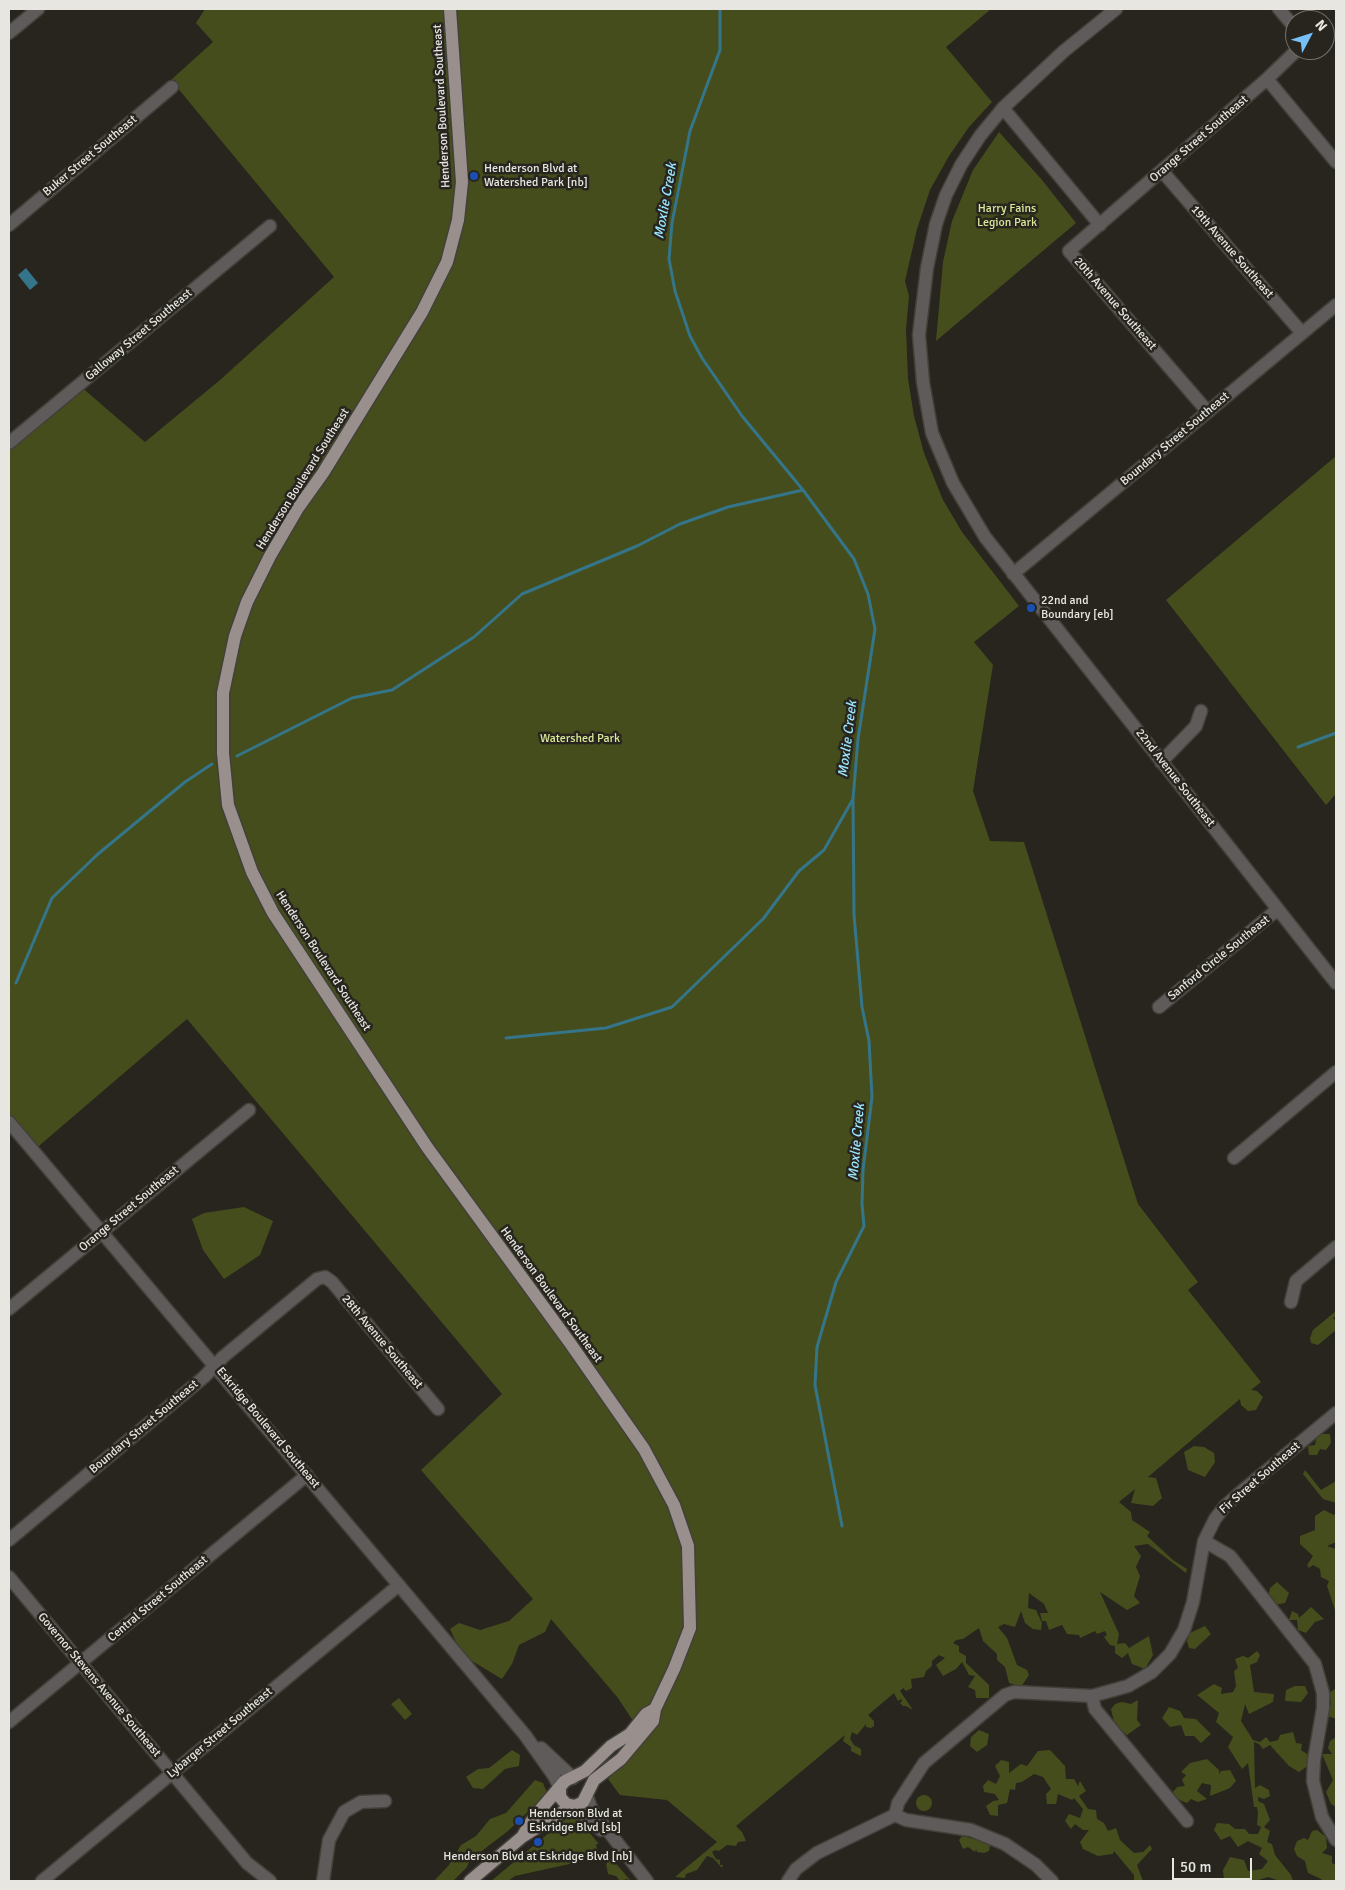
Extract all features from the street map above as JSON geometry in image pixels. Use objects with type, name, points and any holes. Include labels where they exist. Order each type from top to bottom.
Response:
[{"type":"main road","name":"Henderson Boulevard Southeast","points":[[450,9],[462,182],[458,220],[447,262],[422,312],[333,458],[289,524],[270,556],[247,602],[235,636],[223,693],[223,753],[228,805],[252,872],[273,913],[427,1147],[644,1449],[674,1505],[688,1546],[690,1628],[674,1669],[655,1709],[653,1721],[642,1737],[621,1759],[594,1780],[587,1795]]},
{"type":"main road","name":"Henderson Boulevard Southeast","points":[[573,1778],[592,1765],[611,1746],[630,1734],[646,1714],[655,1709]]},
{"type":"main road","points":[[470,1881],[522,1837],[572,1806],[580,1805],[587,1795],[584,1782],[573,1778],[564,1781],[534,1817],[522,1837]]},
{"type":"main road","points":[[560,1788],[560,1797],[566,1804],[572,1806]]},
{"type":"street","points":[[9,33],[38,9]]},
{"type":"street","name":"22nd Avenue Southeast","points":[[1116,9],[1052,62],[1004,108],[966,158],[946,195],[936,224],[926,268],[919,335],[923,382],[932,433],[953,484],[985,538],[1336,983]]},
{"type":"street","name":"Orange Street Southeast","points":[[1100,225],[1267,80],[1287,60]]},
{"type":"street","points":[[1267,80],[1336,162]]},
{"type":"street","name":"Buker Street Southeast","points":[[9,225],[172,87]]},
{"type":"street","points":[[1004,108],[1100,225]]},
{"type":"street","name":"19th Avenue Southeast","points":[[1162,171],[1302,333]]},
{"type":"street","name":"20th Avenue Southeast","points":[[1100,225],[1069,251],[1208,412]]},
{"type":"street","name":"Galloway Street Southeast","points":[[9,444],[270,226]]},
{"type":"street","name":"Boundary Street Southeast","points":[[1013,574],[1336,305]]},
{"type":"street","points":[[1161,762],[1196,726],[1201,712]]},
{"type":"street","name":"Sanford Circle Southeast","points":[[1160,1007],[1278,909]]},
{"type":"street","points":[[1234,1158],[1336,1072]]},
{"type":"street","name":"Orange Street Southeast","points":[[9,1309],[101,1230],[250,1110]]},
{"type":"street","name":"Eskridge Boulevard Southeast","points":[[9,1122],[525,1736],[554,1776],[560,1788]]},
{"type":"street","points":[[1291,1302],[1296,1281],[1336,1247]]},
{"type":"street","name":"Boundary Street Southeast","points":[[9,1540],[196,1384],[215,1365],[317,1279],[325,1277]]},
{"type":"street","name":"28th Avenue Southeast","points":[[325,1277],[332,1282],[438,1409]]},
{"type":"street","name":"Fir Street Southeast","points":[[895,1815],[898,1803],[924,1763],[1005,1695],[1014,1692],[1092,1696],[1113,1692],[1139,1681],[1170,1654],[1184,1630],[1191,1612],[1204,1541],[1215,1519],[1225,1506],[1336,1413]]},
{"type":"street","name":"Central Street Southeast","points":[[9,1722],[307,1475]]},
{"type":"street","points":[[1204,1541],[1230,1556],[1306,1650],[1314,1664],[1320,1678],[1323,1700],[1313,1780],[1322,1817],[1336,1840]]},
{"type":"street","name":"Governor Stevens Avenue Southeast","points":[[9,1577],[247,1863],[270,1881]]},
{"type":"street","name":"Lybarger Street Southeast","points":[[42,1881],[399,1585]]},
{"type":"street","points":[[1092,1696],[1095,1709],[1187,1821]]},
{"type":"street","name":"Eskridge Boulevard Southeast","points":[[525,1736],[573,1778]]},
{"type":"street","points":[[587,1795],[592,1810],[647,1881]]},
{"type":"street","points":[[323,1881],[329,1840],[344,1812],[361,1802],[385,1801]]},
{"type":"street","points":[[572,1806],[618,1845]]},
{"type":"street","points":[[788,1881],[796,1869],[817,1853],[895,1815],[906,1820],[971,1830],[1005,1844],[1036,1865],[1052,1881]]},
{"type":"green space","name":"Watershed Park","points":[[205,9],[991,9],[946,47],[992,102],[969,127],[949,156],[930,190],[917,229],[905,281],[909,296],[906,329],[908,379],[914,416],[924,453],[943,500],[962,532],[1019,606],[974,642],[993,665],[973,791],[990,841],[1024,842],[1138,1204],[1198,1282],[1188,1290],[1261,1382],[1251,1390],[1257,1391],[1263,1397],[1256,1410],[1248,1411],[1241,1405],[1240,1399],[1148,1477],[1156,1478],[1162,1498],[1153,1506],[1131,1503],[1135,1489],[1119,1502],[1131,1512],[1132,1520],[1150,1532],[1147,1536],[1173,1560],[1187,1569],[1186,1573],[1148,1544],[1134,1546],[1141,1556],[1136,1567],[1140,1576],[1134,1596],[1140,1603],[1127,1610],[1100,1592],[1119,1634],[1117,1644],[1125,1643],[1129,1648],[1149,1636],[1153,1655],[1145,1669],[1132,1664],[1128,1653],[1122,1658],[1115,1653],[1115,1646],[1110,1645],[1104,1637],[1107,1635],[1105,1631],[1097,1634],[1095,1631],[1080,1638],[1079,1635],[1067,1634],[1062,1625],[1049,1630],[1046,1621],[1042,1621],[1040,1613],[1048,1613],[1044,1604],[1029,1593],[1028,1608],[1036,1610],[1042,1623],[1041,1630],[1033,1629],[1025,1623],[1021,1611],[1015,1627],[1004,1624],[998,1627],[1007,1638],[1017,1665],[1027,1670],[1029,1675],[1021,1687],[1009,1683],[1005,1667],[997,1660],[997,1654],[983,1641],[979,1628],[963,1639],[956,1640],[953,1643],[959,1646],[959,1652],[966,1656],[966,1663],[989,1685],[989,1698],[976,1698],[975,1690],[968,1687],[975,1676],[969,1675],[962,1662],[956,1669],[943,1676],[936,1665],[945,1658],[939,1655],[932,1661],[932,1666],[926,1671],[924,1677],[911,1679],[912,1688],[906,1691],[903,1688],[900,1691],[913,1710],[903,1706],[900,1703],[901,1699],[898,1701],[894,1693],[868,1715],[874,1721],[874,1726],[871,1728],[866,1727],[866,1724],[857,1735],[852,1732],[850,1739],[854,1745],[861,1749],[861,1756],[851,1751],[851,1747],[843,1741],[845,1735],[736,1826],[742,1832],[746,1841],[738,1842],[736,1846],[727,1845],[719,1851],[715,1850],[712,1852],[716,1859],[720,1860],[720,1865],[723,1865],[722,1868],[713,1858],[707,1856],[697,1870],[686,1874],[685,1878],[675,1877],[717,1842],[667,1800],[620,1795],[608,1779],[632,1756],[647,1737],[637,1727],[618,1698],[551,1619],[545,1632],[519,1645],[512,1664],[502,1679],[462,1655],[450,1629],[459,1623],[480,1630],[509,1621],[533,1599],[421,1470],[502,1394],[187,1019],[33,1151],[9,1121],[9,443],[79,385],[145,442],[220,380],[334,277],[171,80],[213,42],[196,23]]},
{"type":"green space","name":"Harry Fains Legion Park","points":[[999,132],[1042,180],[1076,223],[936,341],[943,262],[952,221],[973,170]]},
{"type":"green space","points":[[1336,456],[1336,794],[1326,805],[1166,600]]},
{"type":"green space","points":[[244,1207],[273,1221],[260,1255],[224,1279],[203,1250],[192,1219],[204,1213]]},
{"type":"green space","points":[[1336,1311],[1336,1316],[1333,1318],[1336,1321],[1336,1330],[1318,1345],[1311,1343],[1310,1338],[1313,1330]]},
{"type":"green space","points":[[1317,1434],[1330,1434],[1331,1443],[1326,1450],[1320,1449],[1317,1455],[1309,1455],[1308,1446],[1315,1445]]},
{"type":"green space","points":[[1194,1446],[1204,1447],[1214,1453],[1215,1462],[1205,1477],[1188,1470],[1184,1452]]},
{"type":"green space","points":[[1305,1470],[1321,1490],[1336,1481],[1336,1503],[1323,1499],[1303,1474]]},
{"type":"green space","points":[[1324,1510],[1334,1515],[1336,1512],[1336,1542],[1327,1546],[1336,1549],[1335,1610],[1327,1586],[1329,1581],[1321,1577],[1320,1569],[1313,1565],[1309,1568],[1307,1565],[1313,1556],[1300,1544],[1300,1536],[1315,1530],[1315,1516]]},
{"type":"green space","points":[[1277,1582],[1289,1593],[1285,1603],[1274,1605],[1268,1598],[1270,1588]]},
{"type":"green space","points":[[1311,1607],[1324,1619],[1315,1622],[1306,1633],[1298,1630],[1297,1620],[1289,1620],[1292,1611],[1298,1614],[1299,1618]]},
{"type":"green space","points":[[1205,1626],[1211,1634],[1195,1649],[1189,1648],[1187,1641],[1190,1633]]},
{"type":"green space","points":[[1257,1651],[1260,1655],[1257,1662],[1250,1665],[1254,1692],[1274,1694],[1273,1702],[1249,1714],[1245,1704],[1241,1721],[1253,1740],[1260,1742],[1266,1737],[1270,1742],[1278,1740],[1280,1735],[1293,1732],[1296,1743],[1302,1744],[1301,1750],[1310,1756],[1311,1772],[1306,1767],[1299,1772],[1289,1766],[1270,1745],[1263,1749],[1254,1742],[1255,1788],[1260,1785],[1269,1790],[1270,1796],[1264,1799],[1258,1797],[1258,1801],[1264,1804],[1270,1820],[1264,1827],[1270,1831],[1267,1842],[1272,1844],[1275,1855],[1291,1875],[1293,1881],[1280,1881],[1268,1877],[1255,1881],[1224,1881],[1223,1870],[1230,1857],[1244,1860],[1248,1871],[1262,1869],[1268,1861],[1259,1854],[1262,1848],[1248,1841],[1238,1847],[1230,1836],[1221,1840],[1214,1830],[1217,1823],[1229,1824],[1235,1829],[1245,1829],[1249,1834],[1258,1834],[1261,1827],[1257,1825],[1258,1813],[1257,1807],[1254,1807],[1248,1763],[1242,1769],[1228,1747],[1233,1737],[1216,1722],[1219,1713],[1197,1695],[1214,1684],[1222,1688],[1221,1694],[1233,1692],[1236,1686],[1234,1671],[1238,1668],[1235,1659],[1243,1656],[1248,1658]]},
{"type":"green space","points":[[1295,1686],[1305,1686],[1308,1693],[1301,1702],[1285,1701],[1286,1690]]},
{"type":"green space","points":[[1335,1689],[1336,1719],[1328,1716],[1326,1710],[1331,1704],[1329,1693]]},
{"type":"green space","points":[[399,1698],[412,1714],[405,1720],[391,1704]]},
{"type":"green space","points":[[1138,1700],[1137,1720],[1141,1725],[1127,1735],[1115,1726],[1111,1709],[1115,1704],[1122,1702],[1131,1704]]},
{"type":"green space","points":[[1169,1707],[1180,1711],[1184,1718],[1196,1719],[1211,1734],[1201,1743],[1194,1736],[1185,1736],[1181,1725],[1170,1727],[1162,1718]]},
{"type":"green space","points":[[979,1730],[989,1734],[987,1745],[977,1752],[970,1746],[971,1737]]},
{"type":"green space","points":[[1336,1737],[1336,1807],[1331,1804],[1326,1792],[1333,1780],[1322,1754],[1332,1754],[1328,1748],[1330,1741]]},
{"type":"green space","points":[[512,1750],[520,1755],[519,1766],[505,1769],[483,1789],[473,1788],[466,1777],[478,1769],[489,1768]]},
{"type":"green space","points":[[1050,1750],[1065,1766],[1066,1779],[1074,1779],[1078,1786],[1080,1781],[1086,1791],[1079,1796],[1088,1809],[1096,1810],[1097,1819],[1104,1823],[1108,1831],[1116,1828],[1120,1840],[1134,1853],[1143,1852],[1150,1845],[1152,1849],[1137,1865],[1143,1881],[1134,1881],[1134,1875],[1114,1851],[1113,1854],[1098,1856],[1083,1849],[1080,1842],[1089,1830],[1083,1830],[1075,1824],[1071,1829],[1065,1821],[1069,1814],[1080,1818],[1083,1809],[1074,1798],[1072,1800],[1058,1794],[1056,1804],[1047,1804],[1046,1794],[1051,1789],[1043,1777],[1034,1774],[1022,1782],[1016,1783],[1015,1790],[1010,1789],[1007,1803],[998,1805],[998,1816],[990,1815],[986,1806],[993,1801],[999,1800],[995,1794],[984,1792],[983,1786],[988,1780],[996,1784],[1000,1776],[995,1766],[1001,1760],[1009,1762],[1009,1773],[1021,1764],[1027,1766],[1038,1751]]},
{"type":"green space","points":[[1207,1759],[1219,1770],[1219,1774],[1221,1771],[1230,1770],[1236,1781],[1230,1788],[1210,1796],[1211,1785],[1202,1783],[1197,1791],[1207,1799],[1198,1802],[1191,1799],[1187,1803],[1177,1799],[1173,1792],[1177,1787],[1185,1786],[1182,1780],[1186,1775],[1181,1772],[1190,1763]]},
{"type":"green space","points":[[535,1780],[543,1783],[547,1793],[508,1831],[470,1860],[467,1867],[453,1881],[434,1881],[449,1865],[461,1845],[476,1836],[490,1819],[506,1813]]},
{"type":"green space","points":[[921,1795],[927,1795],[932,1800],[930,1809],[921,1811],[916,1806],[916,1800]]},
{"type":"green space","points":[[573,1816],[578,1819],[599,1844],[596,1844],[598,1852],[583,1861],[515,1876],[508,1881],[491,1881],[567,1818]]},
{"type":"green space","points":[[1317,1830],[1326,1837],[1327,1848],[1322,1853],[1332,1856],[1332,1863],[1336,1865],[1336,1881],[1322,1881],[1308,1873],[1305,1861],[1297,1856],[1294,1849],[1297,1841],[1304,1838],[1308,1840],[1312,1831]]},
{"type":"green space","points":[[962,1836],[986,1842],[990,1846],[989,1851],[984,1853],[977,1852],[976,1849],[975,1852],[968,1847],[963,1849],[959,1840]]},
{"type":"green space","points":[[611,1858],[631,1881],[627,1879],[620,1881],[616,1876],[608,1874],[606,1864]]},
{"type":"water","points":[[26,268],[38,283],[30,290],[18,275]]},
{"type":"waterway","name":"Moxlie Creek","points":[[720,9],[720,50],[690,131],[672,223],[669,259],[675,291],[690,336],[702,358],[742,416],[803,490],[854,559],[868,594],[875,629],[858,739],[853,799],[854,915],[862,1007],[869,1041],[872,1097],[863,1170],[862,1204],[864,1226],[836,1282],[817,1347],[815,1385],[842,1526]]},
{"type":"waterway","points":[[237,756],[352,698],[392,690],[474,637],[522,594],[637,546],[680,524],[728,507],[803,490]]},
{"type":"waterway","points":[[1298,747],[1336,733]]},
{"type":"waterway","points":[[16,983],[52,898],[98,854],[185,782],[212,764]]},
{"type":"waterway","points":[[506,1038],[606,1028],[672,1007],[763,919],[799,871],[824,850],[853,799]]},
{"type":"place","name":"Henderson Blvd at Watershed Park [nb]","points":[[474,176]]},
{"type":"place","name":"22nd and Boundary [eb]","points":[[1031,608]]},
{"type":"place","name":"Henderson Blvd at Eskridge Blvd [sb]","points":[[519,1821]]},
{"type":"place","name":"Henderson Blvd at Eskridge Blvd [nb]","points":[[538,1842]]}]
